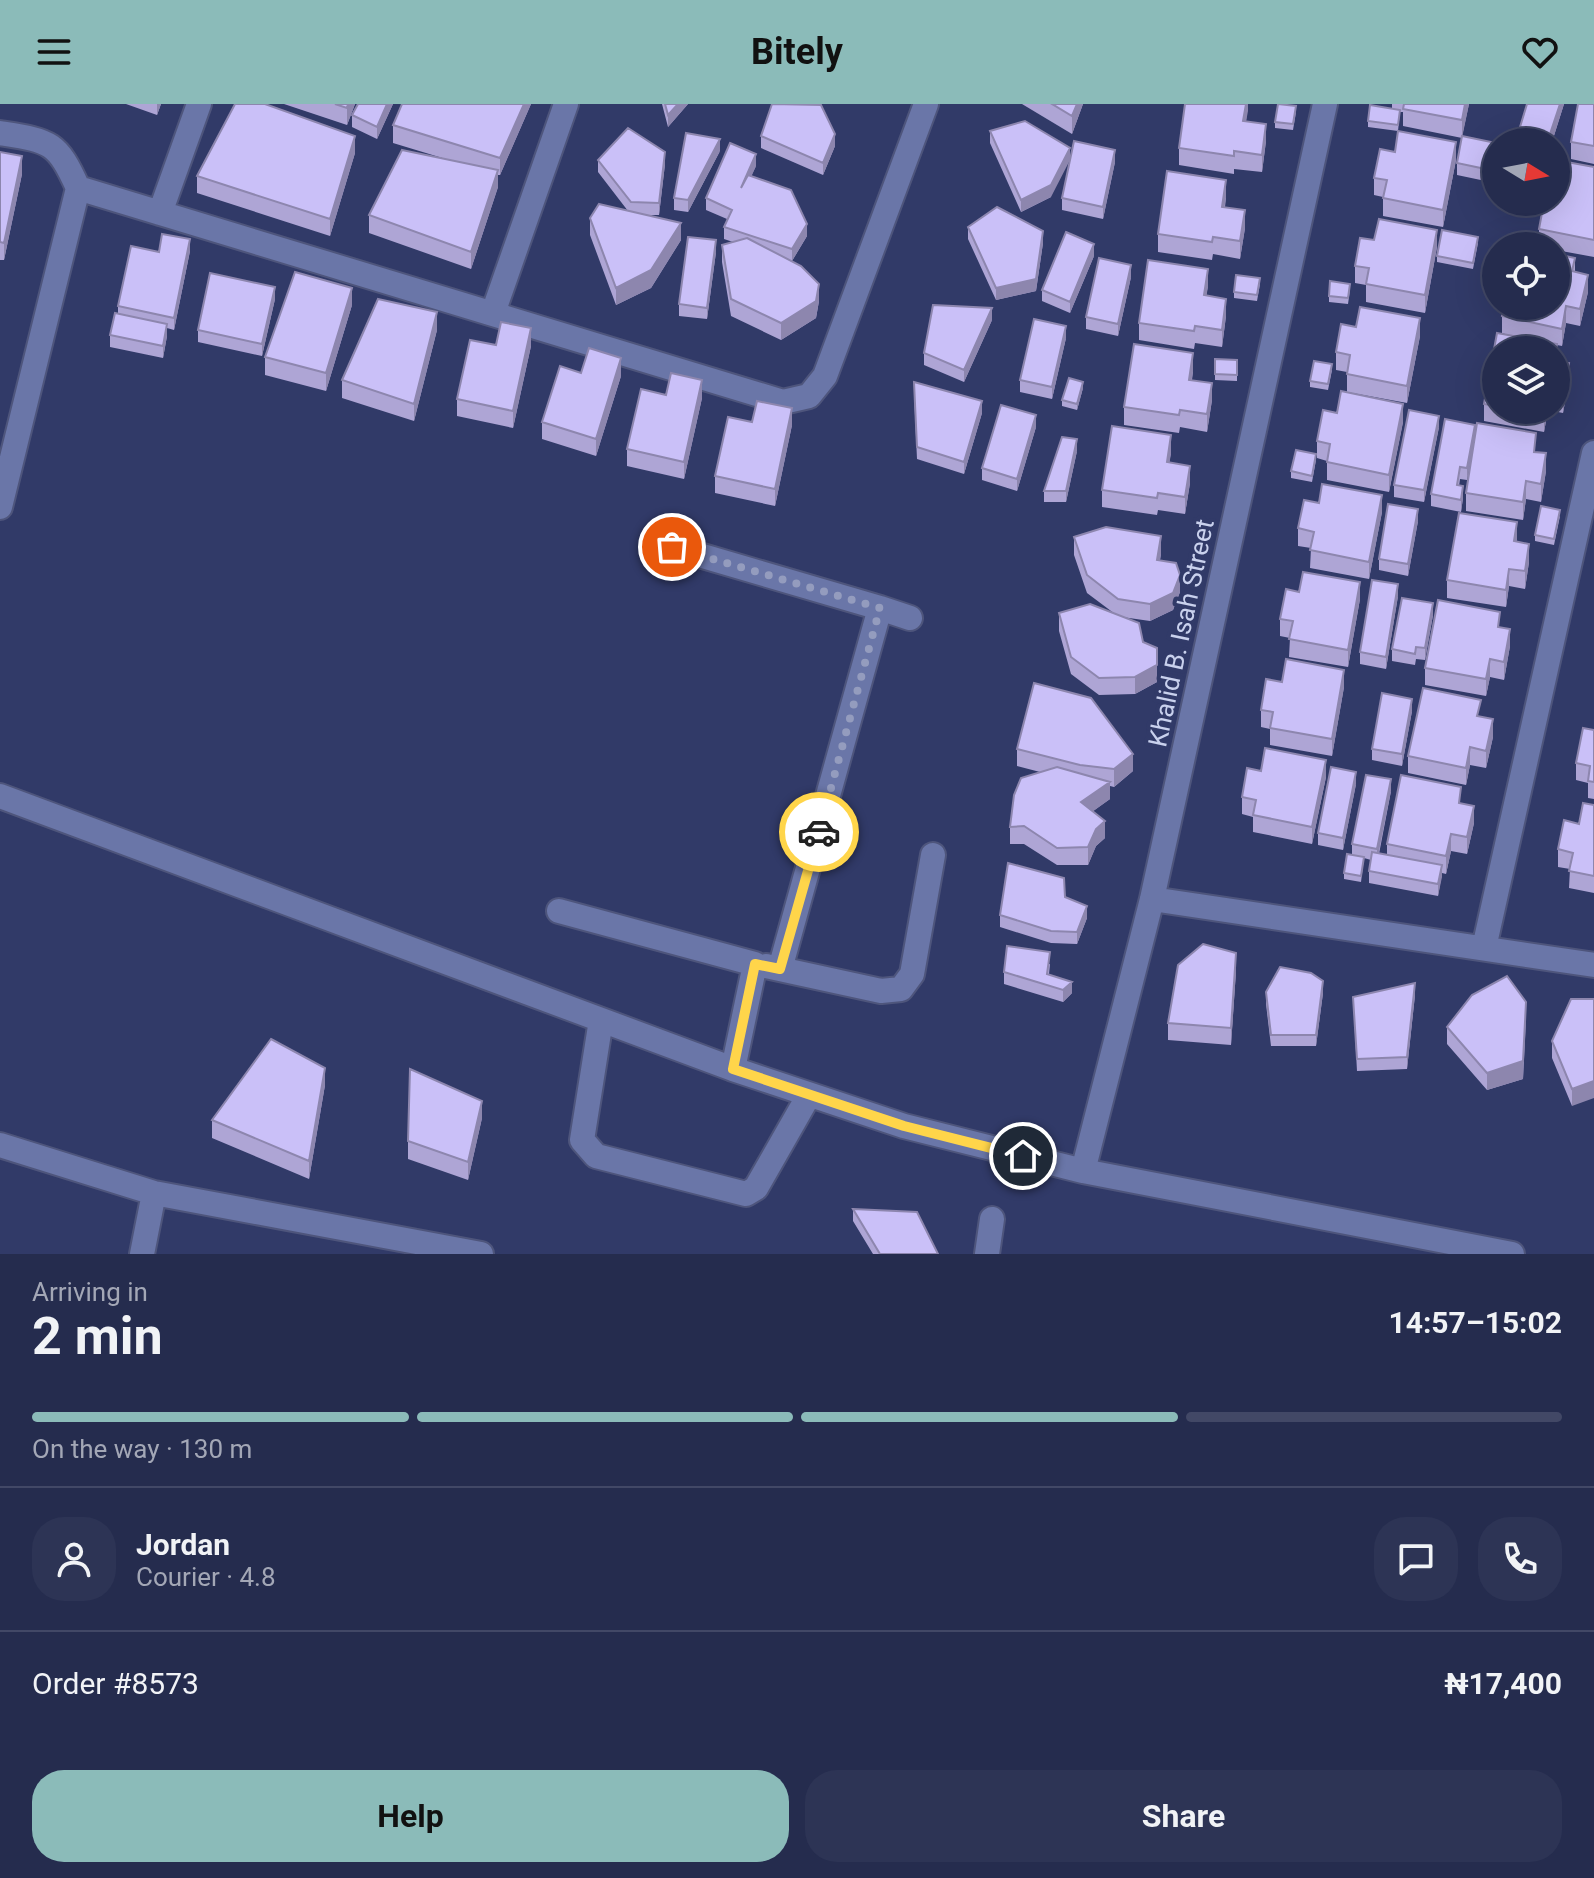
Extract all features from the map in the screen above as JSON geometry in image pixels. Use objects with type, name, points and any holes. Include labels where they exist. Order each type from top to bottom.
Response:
[{"type":"street","points":[[160,213],[199,104]]},
{"type":"street","points":[[493,313],[566,104]]},
{"type":"street","points":[[78,188],[783,402],[809,396],[825,376],[926,104]]},
{"type":"street","name":"Khalid B. Isah Street","points":[[1083,1171],[1152,899],[1325,104]]},
{"type":"street","points":[[0,133],[40,140],[63,154],[78,188],[2,493]]},
{"type":"street","points":[[1484,948],[1591,481],[1594,453]]},
{"type":"street","points":[[672,547],[910,618]]},
{"type":"street","points":[[780,969],[880,608]]},
{"type":"street","points":[[0,796],[733,1069],[904,1126],[1083,1171],[1512,1254]]},
{"type":"street","points":[[559,911],[755,964],[881,991],[901,989],[912,974],[933,855]]},
{"type":"street","points":[[1152,899],[1594,965]]},
{"type":"street","points":[[733,1069],[755,964]]},
{"type":"street","points":[[601,1020],[582,1140],[596,1156],[746,1194],[756,1188],[809,1095]]},
{"type":"street","points":[[0,1145],[154,1193],[481,1254]]},
{"type":"street","points":[[142,1254],[154,1193]]},
{"type":"street","points":[[987,1254],[992,1219]]},
{"type":"building","points":[[235,104],[265,104],[355,136],[330,219],[197,176]]},
{"type":"building","points":[[358,104],[387,104],[377,127],[352,115]]},
{"type":"building","points":[[402,104],[524,104],[500,158],[393,125]]},
{"type":"building","points":[[665,104],[678,104],[668,115]]},
{"type":"building","points":[[772,104],[821,105],[835,134],[823,163],[761,136]]},
{"type":"building","points":[[1052,104],[1077,104],[1072,116]]},
{"type":"building","points":[[1185,104],[1246,104],[1243,121],[1266,124],[1262,155],[1234,151],[1234,156],[1179,148]]},
{"type":"building","points":[[1278,104],[1296,106],[1293,124],[1275,122]]},
{"type":"building","points":[[1404,104],[1465,104],[1462,120],[1403,109]]},
{"type":"building","points":[[1527,104],[1560,104],[1552,128],[1520,127]]},
{"type":"building","points":[[1578,104],[1594,104],[1594,146],[1571,142]]},
{"type":"building","points":[[1370,105],[1400,110],[1398,125],[1368,121]]},
{"type":"building","points":[[1025,121],[1070,148],[1051,185],[1021,200],[990,131]]},
{"type":"building","points":[[628,128],[665,152],[659,203],[631,202],[598,160]]},
{"type":"building","points":[[1398,131],[1456,142],[1443,210],[1383,198],[1387,180],[1374,178],[1380,149],[1395,152]]},
{"type":"building","points":[[686,133],[720,139],[688,200],[674,198]]},
{"type":"building","points":[[1462,136],[1482,140],[1482,168],[1457,163]]},
{"type":"building","points":[[1074,141],[1115,150],[1103,207],[1062,198]]},
{"type":"building","points":[[730,143],[756,154],[741,188],[748,175],[791,190],[807,224],[792,249],[724,227],[732,210],[706,198]]},
{"type":"building","points":[[402,150],[498,170],[471,252],[369,215]]},
{"type":"building","points":[[0,152],[22,156],[4,243],[0,242]]},
{"type":"building","points":[[1570,163],[1594,167],[1594,240],[1570,235],[1570,232],[1539,229],[1541,216],[1570,216]]},
{"type":"building","points":[[1167,171],[1226,180],[1222,207],[1245,210],[1240,241],[1213,237],[1212,242],[1158,234]]},
{"type":"building","points":[[599,204],[681,223],[651,270],[616,288],[590,218]]},
{"type":"building","points":[[997,207],[1043,231],[1036,279],[996,288],[968,227]]},
{"type":"building","points":[[1379,219],[1437,230],[1425,295],[1366,284],[1369,268],[1355,266],[1360,238],[1374,240]]},
{"type":"building","points":[[1442,230],[1478,237],[1473,263],[1437,256]]},
{"type":"building","points":[[1066,232],[1094,244],[1070,302],[1042,290]]},
{"type":"building","points":[[162,234],[190,239],[174,318],[118,306],[131,246],[159,252]]},
{"type":"building","points":[[688,237],[716,240],[707,308],[679,304]]},
{"type":"building","points":[[747,238],[801,266],[819,284],[816,301],[781,323],[731,299],[722,245]]},
{"type":"building","points":[[1570,257],[1575,258],[1572,271],[1588,275],[1580,309],[1570,307]]},
{"type":"building","points":[[1099,258],[1131,265],[1118,324],[1086,317]]},
{"type":"building","points":[[1148,260],[1208,269],[1204,295],[1226,299],[1222,330],[1195,326],[1194,331],[1139,323]]},
{"type":"building","points":[[295,272],[352,288],[326,373],[265,357]]},
{"type":"building","points":[[210,273],[275,287],[262,344],[198,330]]},
{"type":"building","points":[[1236,275],[1260,278],[1257,295],[1234,292]]},
{"type":"building","points":[[1330,281],[1350,284],[1348,298],[1329,296]]},
{"type":"building","points":[[378,299],[437,312],[414,404],[342,380]]},
{"type":"building","points":[[933,305],[992,308],[964,370],[924,353]]},
{"type":"building","points":[[1360,307],[1420,318],[1407,386],[1347,374],[1350,355],[1336,352],[1341,324],[1356,327]]},
{"type":"building","points":[[115,313],[167,324],[163,346],[110,335]]},
{"type":"building","points":[[1034,319],[1066,326],[1052,387],[1020,380]]},
{"type":"building","points":[[1520,320],[1564,320],[1562,329]]},
{"type":"building","points":[[501,322],[531,328],[513,411],[457,399],[470,340],[496,345]]},
{"type":"building","points":[[1134,344],[1193,353],[1189,380],[1212,383],[1207,414],[1180,410],[1179,415],[1124,407]]},
{"type":"building","points":[[589,348],[621,358],[596,439],[542,422],[560,366],[581,373]]},
{"type":"building","points":[[1215,359],[1237,360],[1237,375],[1215,374]]},
{"type":"building","points":[[1314,361],[1332,364],[1328,384],[1310,381]]},
{"type":"building","points":[[671,373],[702,380],[684,462],[627,449],[641,389],[666,395]]},
{"type":"building","points":[[1069,378],[1083,382],[1077,404],[1062,400]]},
{"type":"building","points":[[914,382],[982,401],[964,462],[917,447]]},
{"type":"building","points":[[1341,391],[1403,404],[1389,475],[1327,462],[1330,444],[1317,441],[1323,410],[1337,413]]},
{"type":"building","points":[[757,401],[792,408],[775,489],[715,476],[728,417],[752,422]]},
{"type":"building","points":[[1001,405],[1036,415],[1017,479],[982,468]]},
{"type":"building","points":[[1409,410],[1439,416],[1424,490],[1394,485]]},
{"type":"building","points":[[1445,419],[1475,425],[1467,468],[1460,467],[1457,485],[1463,486],[1461,500],[1431,494]]},
{"type":"building","points":[[1477,423],[1536,433],[1534,452],[1546,453],[1541,484],[1526,481],[1523,502],[1466,493]]},
{"type":"building","points":[[1112,426],[1171,435],[1167,462],[1190,466],[1185,497],[1158,493],[1157,498],[1102,490]]},
{"type":"building","points":[[1062,437],[1077,439],[1066,491],[1044,491]]},
{"type":"building","points":[[1296,450],[1316,454],[1312,476],[1291,471]]},
{"type":"building","points":[[1322,484],[1382,495],[1369,562],[1310,550],[1314,532],[1298,528],[1304,500],[1319,503]]},
{"type":"building","points":[[1388,504],[1418,509],[1408,564],[1379,559]]},
{"type":"building","points":[[1541,506],[1560,510],[1554,539],[1535,535]]},
{"type":"building","points":[[1459,513],[1517,522],[1514,541],[1529,544],[1525,571],[1509,569],[1506,590],[1447,580]]},
{"type":"building","points":[[1106,527],[1161,536],[1157,560],[1176,563],[1180,575],[1173,593],[1150,604],[1118,599],[1087,575],[1074,537]]},
{"type":"building","points":[[1303,572],[1360,582],[1348,650],[1289,639],[1293,621],[1280,619],[1286,589],[1299,592]]},
{"type":"building","points":[[1372,580],[1398,584],[1386,657],[1360,652]]},
{"type":"building","points":[[1402,598],[1433,603],[1425,648],[1416,647],[1415,654],[1392,649]]},
{"type":"building","points":[[1438,600],[1500,612],[1498,627],[1510,629],[1504,662],[1490,659],[1486,679],[1425,668]]},
{"type":"building","points":[[1090,604],[1139,623],[1143,642],[1157,648],[1157,665],[1135,677],[1099,678],[1071,657],[1059,613]]},
{"type":"building","points":[[1286,659],[1344,670],[1332,739],[1270,728],[1273,712],[1261,710],[1266,679],[1282,682]]},
{"type":"building","points":[[1034,683],[1091,698],[1133,754],[1114,769],[1080,765],[1017,749]]},
{"type":"building","points":[[1423,688],[1481,700],[1477,716],[1493,719],[1486,751],[1470,747],[1466,768],[1408,756]]},
{"type":"building","points":[[1382,693],[1412,699],[1402,754],[1372,749]]},
{"type":"building","points":[[1583,728],[1594,730],[1594,782],[1588,781],[1590,766],[1576,763]]},
{"type":"building","points":[[1265,748],[1326,760],[1312,827],[1253,815],[1256,800],[1242,797],[1247,768],[1261,771]]},
{"type":"building","points":[[1057,767],[1110,782],[1081,802],[1105,821],[1096,829],[1088,847],[1057,848],[1024,826],[1010,827],[1014,795],[1021,778]]},
{"type":"building","points":[[1331,767],[1356,772],[1343,838],[1318,833]]},
{"type":"building","points":[[1366,775],[1391,779],[1377,849],[1352,844]]},
{"type":"building","points":[[1401,775],[1461,787],[1459,803],[1474,806],[1467,837],[1451,834],[1446,856],[1387,844]]},
{"type":"building","points":[[1583,803],[1594,805],[1594,876],[1569,871],[1573,853],[1558,849],[1564,820],[1579,824]]},
{"type":"building","points":[[1372,852],[1442,865],[1438,884],[1369,871]]},
{"type":"building","points":[[1347,854],[1364,857],[1361,876],[1344,873]]},
{"type":"building","points":[[1008,863],[1064,878],[1065,897],[1087,906],[1077,932],[1051,931],[1000,915]]},
{"type":"building","points":[[1203,944],[1236,953],[1231,1028],[1168,1023],[1178,965]]},
{"type":"building","points":[[1007,946],[1050,952],[1047,974],[1072,982],[1063,990],[1004,972]]},
{"type":"building","points":[[1280,967],[1311,973],[1323,981],[1316,1035],[1271,1035],[1266,992]]},
{"type":"building","points":[[1507,976],[1526,1002],[1523,1061],[1487,1073],[1447,1027],[1472,995]]},
{"type":"building","points":[[1415,983],[1407,1057],[1357,1059],[1353,997]]},
{"type":"building","points":[[1571,999],[1594,999],[1594,1081],[1572,1089],[1552,1041]]},
{"type":"building","points":[[271,1039],[325,1068],[309,1161],[212,1120]]},
{"type":"building","points":[[410,1069],[482,1101],[468,1162],[408,1141]]},
{"type":"building","points":[[853,1209],[917,1212],[938,1254],[880,1254]]},
{"type":"way so far","points":[[672,547],[880,608],[819,832]]},
{"type":"route","points":[[819,832],[780,969],[755,964],[733,1069],[904,1126],[1023,1156]]}]
